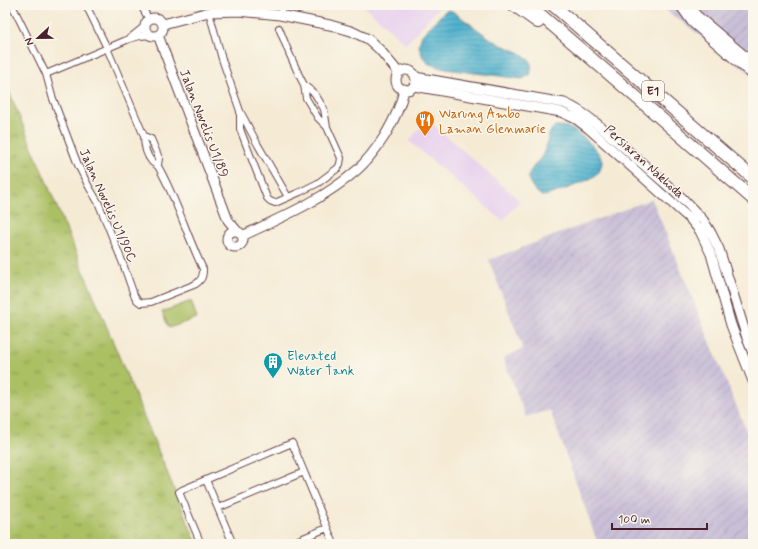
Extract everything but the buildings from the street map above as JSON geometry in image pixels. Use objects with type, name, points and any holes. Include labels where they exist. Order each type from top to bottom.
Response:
[{"type":"highway","points":[[514,5],[657,115]]},
{"type":"highway","name":"E1","points":[[529,5],[753,199]]},
{"type":"highway","name":"E1","points":[[553,5],[753,178]]},
{"type":"street","points":[[12,5],[46,74],[129,39],[162,33],[163,24],[157,18],[153,18],[129,39]]},
{"type":"street","points":[[86,5],[107,48]]},
{"type":"street","points":[[141,5],[147,22],[145,29],[147,33],[154,35]]},
{"type":"street","points":[[280,15],[283,5]]},
{"type":"street","points":[[680,5],[692,22],[753,75]]},
{"type":"street","points":[[690,5],[696,15],[753,63]]},
{"type":"street","points":[[163,24],[209,12],[239,11],[280,15],[330,25],[351,31],[368,39],[380,50],[399,73]]},
{"type":"street","points":[[209,12],[222,59],[240,111],[288,197]]},
{"type":"street","points":[[279,28],[304,85],[306,98],[318,118],[327,127]]},
{"type":"street","name":"Jalan Novelis U1/89","points":[[154,35],[228,220],[236,234],[303,207],[338,185],[357,170],[374,151],[393,122],[402,100],[404,90]]},
{"type":"street","name":"Jalan Novelis U1/90C","points":[[46,74],[52,96],[78,165],[98,202],[137,300],[141,303],[151,302],[196,284],[202,280],[203,269],[169,187],[158,165],[153,163],[149,157],[144,145],[144,136],[107,48]]},
{"type":"street","points":[[404,70],[412,72],[414,82],[410,89],[404,90],[399,87],[396,81],[399,73],[404,70]]},
{"type":"street","name":"Persiaran Nakhoda","points":[[414,82],[564,103],[572,106],[596,123],[684,199],[703,220],[719,249],[746,338],[753,353]]},
{"type":"street","name":"Persiaran Nakhoda","points":[[414,82],[561,112],[576,119],[605,142],[691,220],[700,231],[711,254],[730,325],[753,381]]},
{"type":"street","points":[[240,111],[240,129],[267,198],[270,201],[276,202],[318,183],[338,168],[340,164],[341,158],[327,127],[324,110],[315,94],[304,85]]},
{"type":"street","points":[[246,144],[250,139],[255,140]]},
{"type":"street","points":[[201,544],[179,492],[292,443],[334,544]]},
{"type":"street","points":[[218,508],[304,472]]},
{"type":"street","points":[[206,480],[233,544]]},
{"type":"street","points":[[289,544],[327,528]]},
{"type":"shaded area","points":[[363,5],[441,5],[406,44]]},
{"type":"shaded area","points":[[659,5],[753,5],[753,75]]},
{"type":"shaded area","points":[[427,119],[520,201],[503,221],[409,141]]},
{"type":"shaded area","points":[[652,199],[753,447],[753,544],[598,544],[550,410],[526,417],[503,358],[523,349],[489,260]]},
{"type":"green space","points":[[5,82],[197,544],[5,544]]},
{"type":"green space","points":[[191,301],[197,318],[169,328],[162,312]]},
{"type":"water","points":[[448,10],[452,11],[496,42],[524,55],[531,64],[530,75],[522,79],[445,69],[429,64],[423,57],[420,50],[419,44],[422,35],[444,12]]},
{"type":"water","points":[[555,126],[567,127],[582,136],[597,151],[602,161],[602,165],[599,172],[590,179],[567,189],[542,196],[533,188],[528,177],[530,171],[543,154],[550,132]]},
{"type":"place","name":"Warung Ambo Laman Glenmarie","points":[[425,137]]},
{"type":"place","name":"Elevated Water Tank","points":[[273,379]]}]
